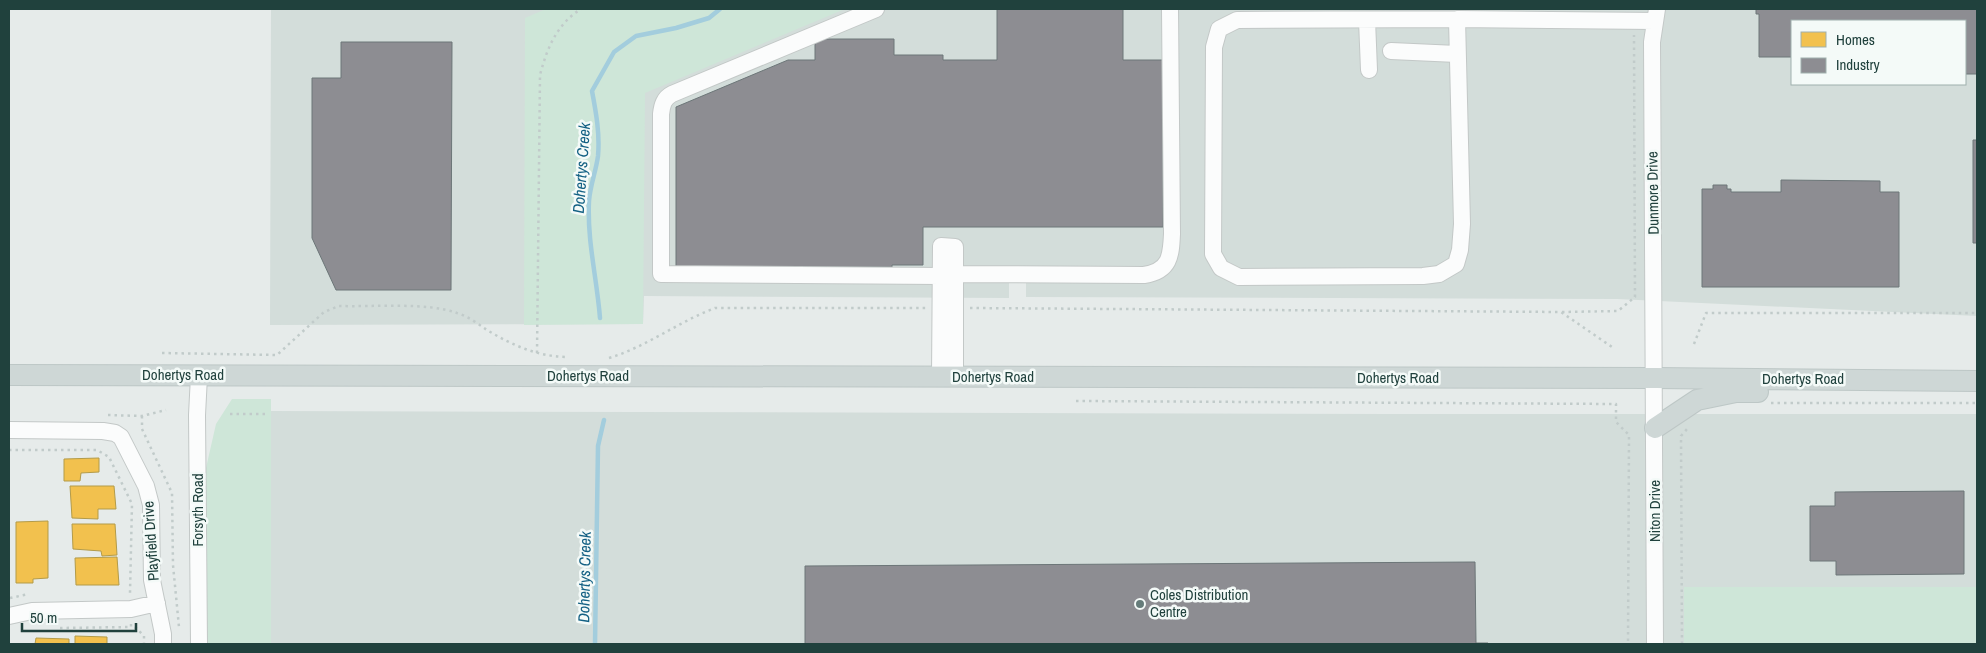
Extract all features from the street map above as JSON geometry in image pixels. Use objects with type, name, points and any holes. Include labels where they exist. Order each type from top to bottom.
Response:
[{"type":"main road","name":"Dohertys Road","points":[[9,375],[1655,378],[1972,381]]},
{"type":"main road","points":[[1655,428],[1697,400],[1736,392],[1908,393],[1972,381]]},
{"type":"street","points":[[876,9],[672,94],[666,99],[663,103],[661,114],[661,274],[1144,275],[1158,271],[1167,264],[1171,255],[1172,234],[1170,9]]},
{"type":"street","points":[[1457,19],[1462,224],[1460,250],[1456,264],[1439,274],[1423,276],[1239,277],[1221,268],[1213,254],[1214,47],[1219,29],[1237,20],[1457,19],[1634,21],[1656,15]]},
{"type":"street","name":"Dunmore Drive","points":[[1655,378],[1652,42],[1656,15]]},
{"type":"street","points":[[1367,20],[1369,70]]},
{"type":"street","points":[[1391,51],[1457,54]]},
{"type":"street","points":[[947,377],[948,275]]},
{"type":"street","name":"Forsyth Road","points":[[199,376],[197,415],[199,644]]},
{"type":"street","name":"Niton Drive","points":[[1655,378],[1655,644]]},
{"type":"street","name":"Playfield Drive","points":[[9,430],[103,431],[114,433],[121,437],[146,486],[151,505],[152,580],[164,634],[163,644]]},
{"type":"street","points":[[9,616],[32,611],[131,610],[157,603]]},
{"type":"path","points":[[537,353],[540,75],[546,52],[557,32],[571,15],[581,9]]},
{"type":"path","points":[[608,358],[626,353],[687,320],[714,308],[1618,312],[1635,297],[1634,21]]},
{"type":"path","points":[[162,354],[278,355],[324,312],[340,306],[438,308],[460,313],[501,339],[527,351],[553,356],[572,357]]},
{"type":"path","points":[[1561,312],[1612,346]]},
{"type":"path","points":[[1694,344],[1706,313],[1977,313]]},
{"type":"path","points":[[1076,401],[1616,404],[1616,422],[1629,435],[1628,644]]},
{"type":"path","points":[[1768,403],[1977,403]]},
{"type":"path","points":[[230,414],[267,414]]},
{"type":"path","points":[[1682,644],[1681,436],[1692,424]]},
{"type":"path","points":[[9,450],[98,450],[109,457],[132,504],[131,627]]},
{"type":"path","points":[[52,628],[131,627],[136,628],[144,636],[144,644]]},
{"type":"shaded area","points":[[271,9],[1977,9],[1977,316],[1617,299],[1026,297],[1026,282],[1009,282],[1009,298],[644,296],[643,324],[270,325]]},
{"type":"shaded area","points":[[271,411],[1977,414],[1977,644],[271,644]]},
{"type":"green space","points":[[546,9],[845,9],[645,93],[643,324],[524,325],[525,18]]},
{"type":"green space","points":[[232,399],[271,399],[271,644],[206,644],[206,468],[216,424]]},
{"type":"green space","points":[[1684,587],[1977,587],[1977,644],[1684,644]]},
{"type":"building: Homes","points":[[99,458],[99,472],[81,473],[80,481],[64,481],[64,459]]},
{"type":"building: Homes","points":[[70,486],[114,486],[116,509],[98,509],[98,519],[72,518]]},
{"type":"building: Homes","points":[[48,521],[48,578],[33,579],[33,583],[16,583],[16,522]]},
{"type":"building: Homes","points":[[72,524],[115,524],[117,555],[102,556],[101,551],[73,549]]},
{"type":"building: Homes","points":[[117,557],[119,585],[76,585],[75,558]]},
{"type":"building: Homes","points":[[75,636],[107,637],[107,644],[75,644]]},
{"type":"building: Homes","points":[[36,638],[69,639],[69,644],[35,644]]},
{"type":"building: Industry","points":[[997,9],[1123,9],[1123,60],[1163,60],[1163,227],[923,227],[923,265],[892,265],[892,267],[676,267],[676,107],[788,60],[815,60],[815,39],[894,39],[894,55],[943,55],[943,60],[997,60]]},
{"type":"building: Industry","points":[[1756,9],[1977,9],[1977,74],[1966,74],[1966,20],[1791,20],[1791,57],[1759,57],[1759,14],[1756,14]]},
{"type":"building: Industry","points":[[341,42],[452,42],[451,290],[336,290],[312,238],[312,78],[341,78]]},
{"type":"building: Industry","points":[[1973,140],[1977,140],[1977,243],[1973,243]]},
{"type":"building: Industry","points":[[1781,180],[1880,181],[1880,192],[1899,192],[1899,287],[1702,287],[1702,189],[1713,189],[1713,185],[1727,185],[1727,189],[1731,189],[1731,192],[1781,192]]},
{"type":"building: Industry","points":[[1964,491],[1964,574],[1836,575],[1836,561],[1810,561],[1810,506],[1835,506],[1835,492]]},
{"type":"building: Industry","name":"Coles Distribution Centre","points":[[1475,562],[1476,643],[1488,644],[805,644],[805,566]]},
{"type":"waterway","name":"Dohertys Creek","points":[[600,318],[589,216],[590,195],[598,148],[597,123],[592,91],[614,52],[636,36],[676,28],[709,18],[720,9]]},
{"type":"waterway","name":"Dohertys Creek","points":[[595,644],[598,446],[604,420]]},
{"type":"place","name":"Coles Distribution Centre","points":[[1140,604]]}]
